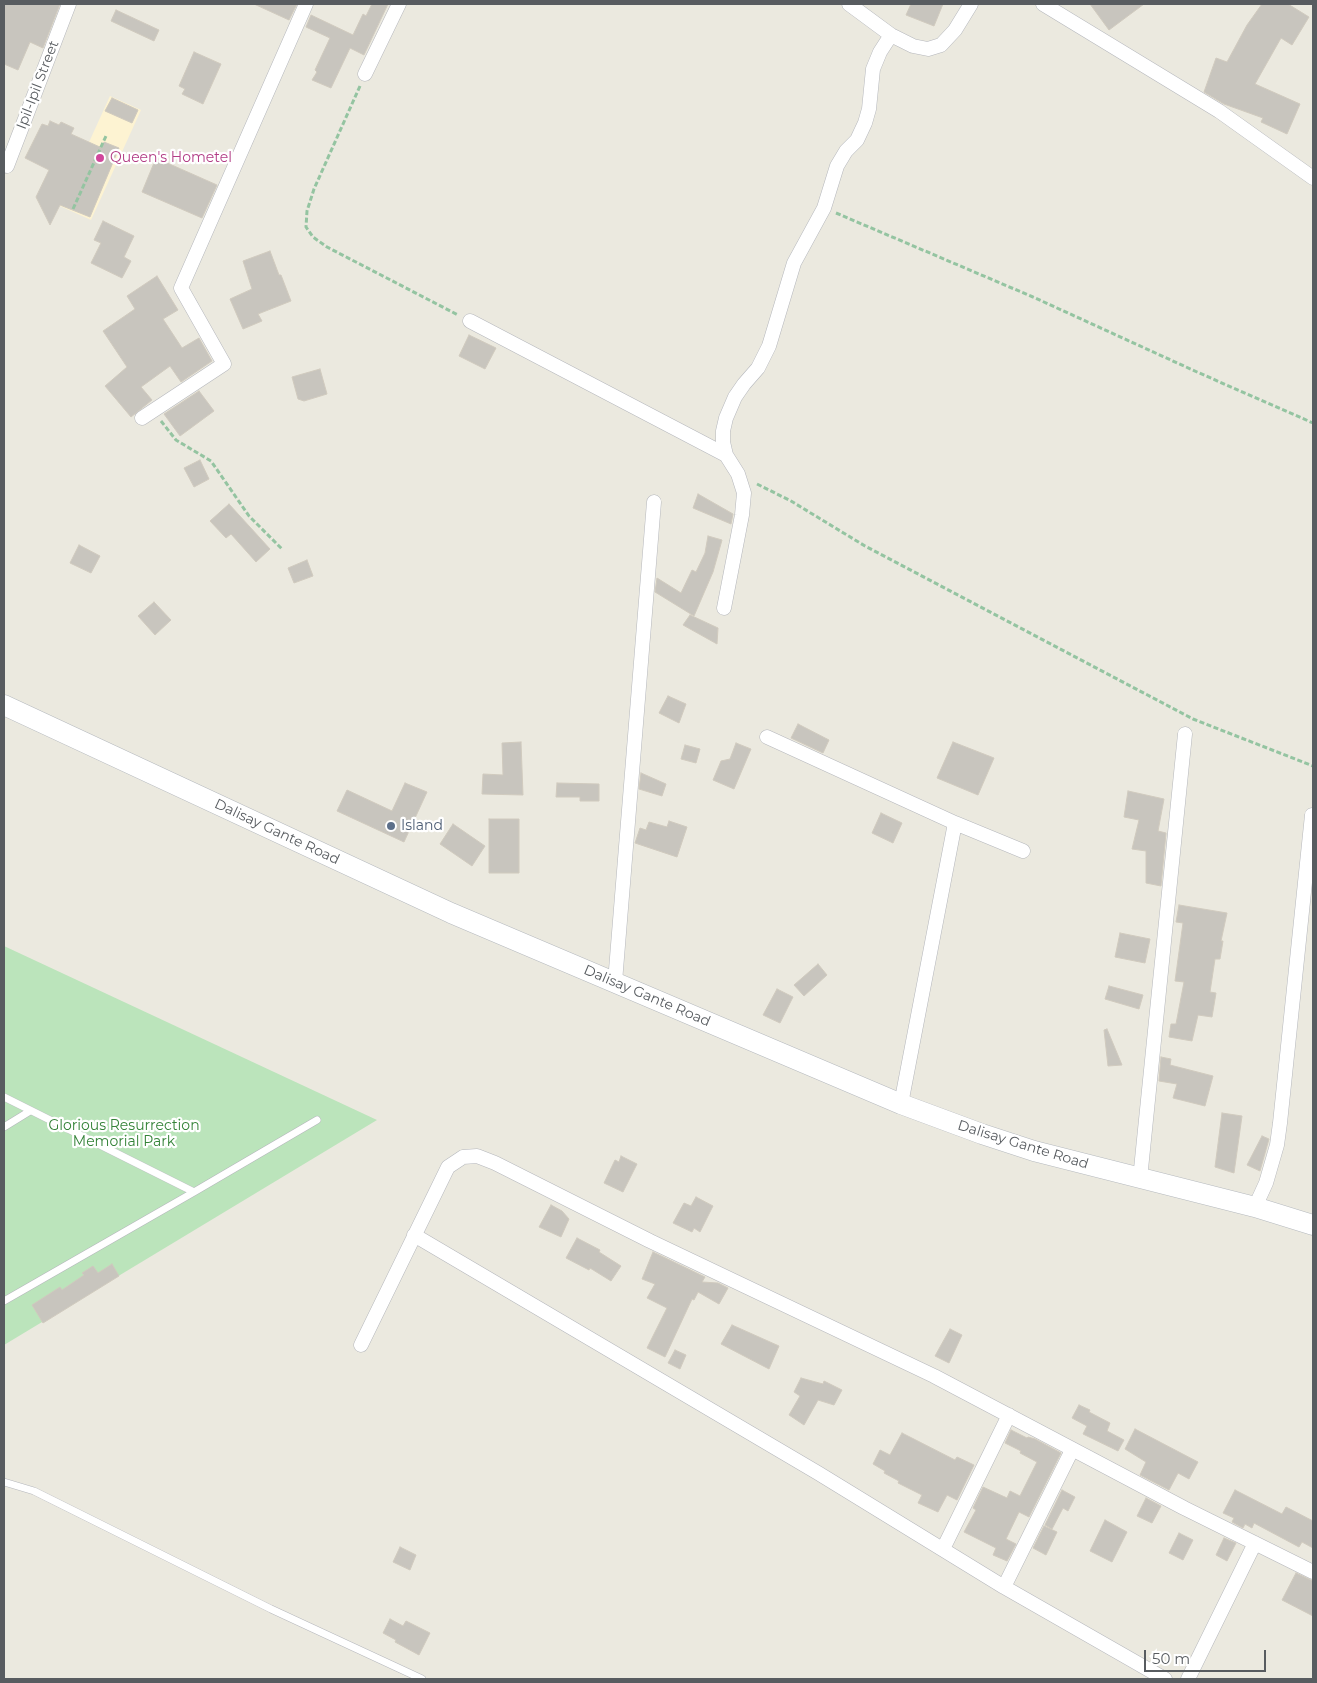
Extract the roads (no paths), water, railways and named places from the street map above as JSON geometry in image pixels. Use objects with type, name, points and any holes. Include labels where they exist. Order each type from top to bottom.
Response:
[{"type":"main road","name":"Dalisay Gante Road","points":[[4,705],[450,913],[902,1104],[1034,1151],[1255,1207],[1313,1225]]},
{"type":"street","name":"Ipil-Ipil Street","points":[[7,166],[69,4]]},
{"type":"street","points":[[147,414],[224,364],[180,288],[306,4]]},
{"type":"street","points":[[365,74],[399,4]]},
{"type":"street","points":[[849,4],[891,35],[913,46],[928,49],[941,45],[955,30],[971,4]]},
{"type":"street","points":[[1043,4],[1219,111],[1313,178]]},
{"type":"street","points":[[724,608],[742,515],[744,493],[738,474],[726,455],[723,431],[726,418],[735,397],[758,368],[769,346],[794,264],[824,208],[837,166],[846,151],[857,140],[865,122],[869,109],[874,69],[880,52],[891,35]]},
{"type":"street","points":[[470,321],[726,455]]},
{"type":"street","points":[[615,982],[654,502]]},
{"type":"street","points":[[1140,1179],[1185,734]]},
{"type":"street","points":[[767,737],[955,823],[1023,851]]},
{"type":"street","points":[[1255,1207],[1266,1183],[1277,1145],[1312,816]]},
{"type":"street","points":[[902,1104],[955,823]]},
{"type":"street","points":[[361,1345],[448,1167],[463,1157],[477,1156],[495,1163],[650,1241],[934,1376],[1184,1508],[1313,1572]]},
{"type":"street","points":[[414,1235],[672,1386],[1004,1587],[1165,1679]]},
{"type":"street","points":[[942,1549],[1009,1415]]},
{"type":"street","points":[[1004,1587],[1072,1450]]},
{"type":"street","points":[[1188,1679],[1255,1543]]},
{"type":"lane","points":[[4,1097],[194,1192]]},
{"type":"lane","points":[[4,1127],[30,1110]]},
{"type":"lane","points":[[4,1301],[317,1120]]},
{"type":"lane","points":[[4,1482],[34,1491],[271,1609],[422,1679]]},
{"type":"place","name":"Queen's Hometel","points":[[100,158]]},
{"type":"place","name":"Island","points":[[391,826]]},
{"type":"park label","name":"Glorious Resurrection Memorial Park","points":[[124,1134]]}]
